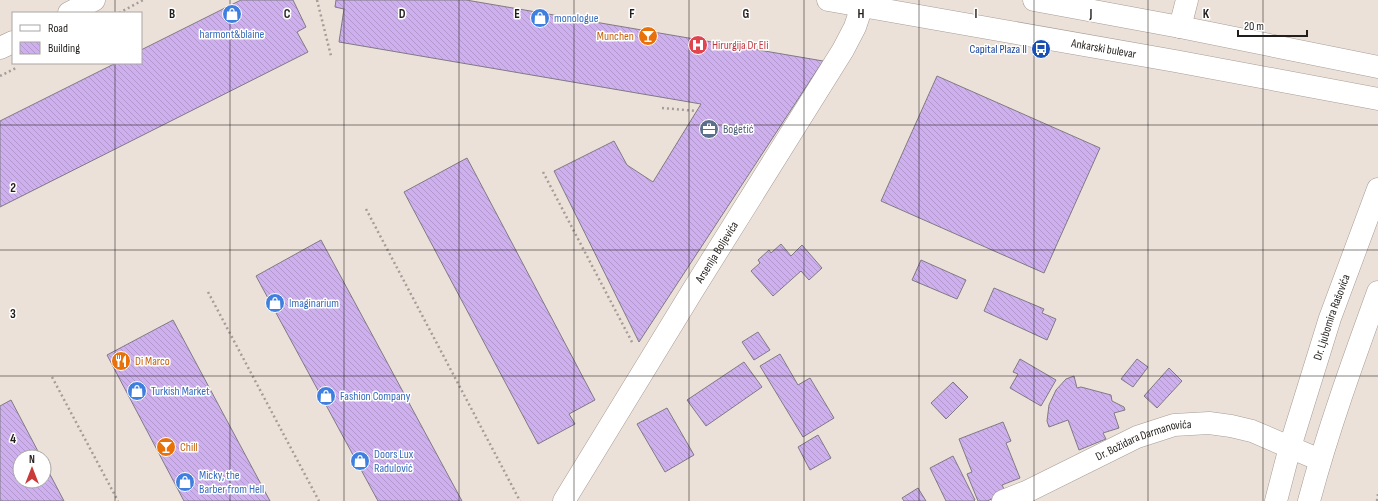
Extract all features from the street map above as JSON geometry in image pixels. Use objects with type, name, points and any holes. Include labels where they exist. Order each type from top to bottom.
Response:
[{"type":"street","points":[[71,12],[94,0]]},
{"type":"street","name":"Ankarski bulevar","points":[[828,0],[863,3],[1378,99]]},
{"type":"street","points":[[1034,0],[1180,27],[1378,67]]},
{"type":"street","points":[[1180,27],[1187,0]]},
{"type":"street","name":"Arsenija Boljevića","points":[[564,501],[693,290],[843,50],[856,27],[863,3]]},
{"type":"street","points":[[0,48],[12,42]]},
{"type":"street","name":"Dr. Ljubomira Rašovića","points":[[1276,501],[1290,447],[1330,318],[1378,190]]},
{"type":"street","points":[[1309,501],[1341,393],[1378,292]]},
{"type":"street","name":"Dr. Božidara Darmanovića","points":[[1003,501],[1026,492],[1137,437],[1174,425],[1209,423],[1231,426],[1252,431],[1290,447]]},
{"type":"street","points":[[1290,447],[1320,460]]},
{"type":"path","points":[[121,12],[143,0]]},
{"type":"path","points":[[317,0],[331,56]]},
{"type":"path","points":[[0,76],[19,66]]},
{"type":"path","points":[[662,108],[697,110]]},
{"type":"path","points":[[543,172],[634,345]]},
{"type":"path","points":[[366,209],[520,501]]},
{"type":"path","points":[[208,292],[319,501]]},
{"type":"path","points":[[52,377],[118,501]]},
{"type":"path","points":[[1377,501],[1378,494]]},
{"type":"building","points":[[241,0],[293,0],[306,27],[297,32],[308,52],[0,207],[0,121],[114,64],[142,64],[142,50]]},
{"type":"building","points":[[336,0],[466,0],[823,61],[639,342],[554,171],[614,141],[627,165],[653,182],[701,104],[339,42],[344,9],[335,7]]},
{"type":"building","points":[[937,76],[1100,148],[1044,273],[881,201]]},
{"type":"building","points":[[467,158],[595,400],[569,414],[575,424],[538,444],[404,192]]},
{"type":"building","points":[[321,240],[462,501],[378,501],[256,276]]},
{"type":"building","points":[[781,244],[791,256],[802,245],[822,268],[809,280],[801,271],[773,296],[751,271],[760,263],[758,260],[769,250],[771,253]]},
{"type":"building","points":[[921,260],[966,280],[957,299],[912,280]]},
{"type":"building","points":[[994,288],[1044,309],[1042,313],[1056,319],[1047,340],[984,311]]},
{"type":"building","points":[[173,320],[270,501],[184,501],[107,355]]},
{"type":"building","points":[[758,332],[770,350],[754,360],[742,342]]},
{"type":"building","points":[[780,354],[798,385],[810,378],[834,418],[803,437],[760,366]]},
{"type":"building","points":[[1020,359],[1056,380],[1041,406],[1010,388],[1018,374],[1013,372]]},
{"type":"building","points":[[1137,359],[1148,367],[1133,387],[1121,379]]},
{"type":"building","points":[[744,362],[762,387],[706,426],[687,400]]},
{"type":"building","points":[[1169,368],[1182,381],[1157,408],[1144,396]]},
{"type":"building","points":[[1074,376],[1077,388],[1081,387],[1111,395],[1112,401],[1124,407],[1125,410],[1114,413],[1119,428],[1103,433],[1106,439],[1079,450],[1068,420],[1049,427],[1047,421],[1049,405],[1056,390],[1066,379]]},
{"type":"building","points":[[953,382],[968,397],[946,419],[931,403]]},
{"type":"building","points":[[11,400],[37,449],[12,449],[12,489],[52,489],[52,478],[64,501],[0,501],[0,406]]},
{"type":"building","points":[[667,408],[694,455],[665,472],[637,424]]},
{"type":"building","points":[[1003,422],[1011,441],[1006,443],[1020,478],[1002,485],[1006,493],[987,501],[978,501],[967,474],[972,472],[959,439]]},
{"type":"building","points":[[818,435],[831,458],[810,470],[798,447]]},
{"type":"building","points":[[953,456],[975,500],[974,501],[946,501],[930,468]]},
{"type":"building","points":[[918,488],[926,501],[904,501],[902,498]]},
{"type":"place","name":"harmont&blaine","points":[[232,14]]},
{"type":"place","name":"monologue","points":[[540,18]]},
{"type":"place","name":"Munchen","points":[[648,36]]},
{"type":"place","name":"Hirurgija Dr Eli","points":[[698,45]]},
{"type":"place","name":"Capital Plaza II","points":[[1041,49]]},
{"type":"place","name":"Bogetić","points":[[709,129]]},
{"type":"place","name":"Imaginarium","points":[[275,303]]},
{"type":"place","name":"Di Marco","points":[[121,361]]},
{"type":"place","name":"Turkish Market","points":[[137,391]]},
{"type":"place","name":"Fashion Company","points":[[326,396]]},
{"type":"place","name":"Chill","points":[[166,447]]},
{"type":"place","name":"Doors Lux Radulović","points":[[360,461]]},
{"type":"place","name":"Micky, the Barber from Hell","points":[[185,482]]}]
